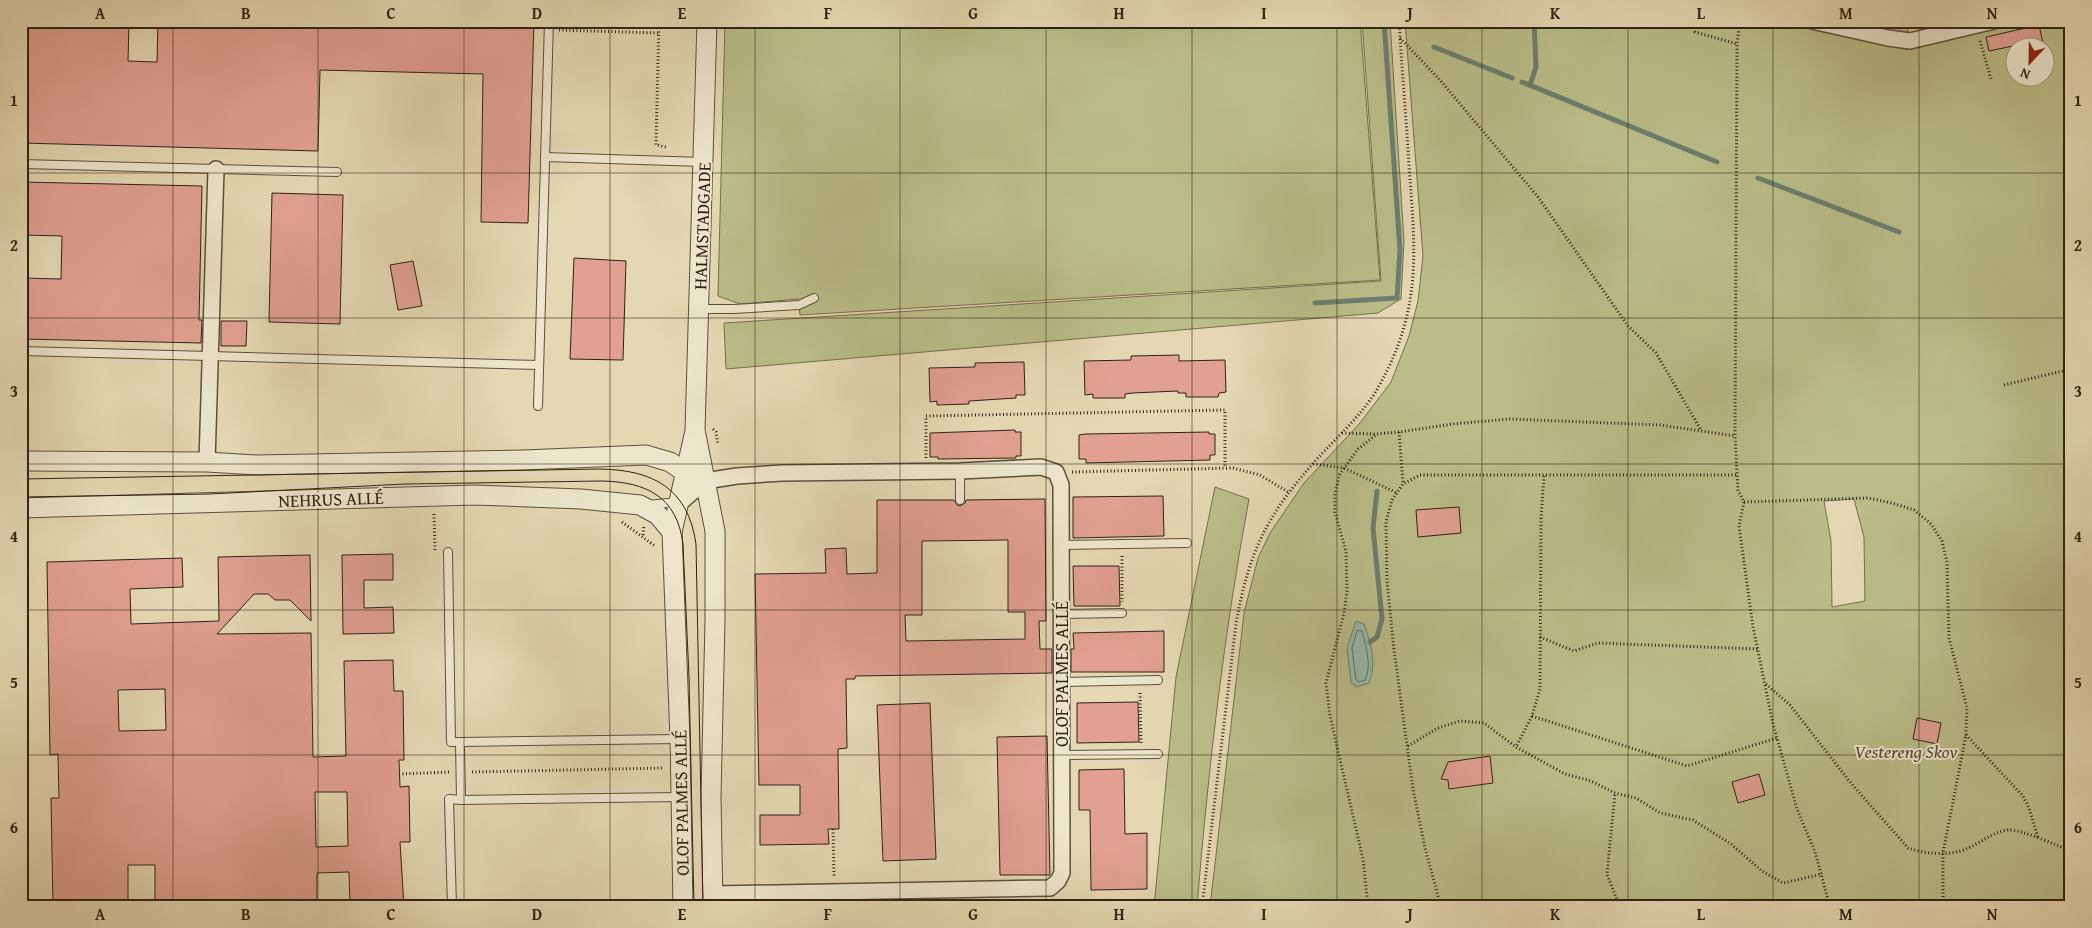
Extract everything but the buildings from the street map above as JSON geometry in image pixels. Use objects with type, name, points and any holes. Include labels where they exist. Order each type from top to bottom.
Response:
[{"type":"street","name":"HALMSTADGADE","points":[[672,532],[695,431],[707,21]]},
{"type":"street","points":[[1812,21],[1910,41],[1994,21]]},
{"type":"street","points":[[207,462],[216,169]]},
{"type":"street","name":"HALMSTADGADE","points":[[695,431],[705,481]]},
{"type":"street","name":"NEHRUS ALLÉ","points":[[21,461],[207,462],[257,465],[523,460],[646,455],[670,462],[685,472],[705,481]]},
{"type":"street","points":[[678,502],[681,502],[705,481],[737,476],[782,473],[1041,467],[1056,472]]},
{"type":"street","name":"OLOF PALMES ALLÉ","points":[[705,481],[715,531],[711,797],[713,901],[834,892],[1050,888],[1058,882],[1062,873],[1062,682],[1061,485],[1056,472]]},
{"type":"street","name":"NEHRUS ALLÉ","points":[[21,508],[475,494],[562,498],[640,505]]},
{"type":"street","points":[[640,505],[658,515],[672,532]]},
{"type":"street","name":"OLOF PALMES ALLÉ","points":[[672,532],[680,739],[683,907]]},
{"type":"lane","points":[[538,406],[549,25]]},
{"type":"lane","points":[[545,157],[704,162]]},
{"type":"lane","points":[[21,164],[338,172]]},
{"type":"lane","points":[[700,309],[799,305],[814,298]]},
{"type":"lane","points":[[21,351],[539,365]]},
{"type":"lane","points":[[960,470],[960,500]]},
{"type":"lane","points":[[640,505],[678,502]]},
{"type":"lane","points":[[1061,545],[1187,543]]},
{"type":"lane","points":[[448,552],[451,742],[680,739]]},
{"type":"lane","points":[[1061,614],[1122,613]]},
{"type":"lane","points":[[1062,682],[1158,680]]},
{"type":"lane","points":[[460,742],[461,800]]},
{"type":"lane","points":[[1062,755],[1158,754]]},
{"type":"lane","points":[[452,907],[449,799],[681,797]]},
{"type":"path","points":[[658,21],[656,145],[674,149]]},
{"type":"path","points":[[1202,907],[1242,586],[1262,533],[1288,492],[1357,417],[1378,387],[1392,360],[1410,304],[1415,252],[1399,21]]},
{"type":"path","points":[[1693,21],[1695,32],[1737,44]]},
{"type":"path","points":[[1740,21],[1737,44],[1735,436],[1738,490],[1744,502],[1740,526],[1753,627],[1777,738],[1798,809],[1816,852],[1830,907]]},
{"type":"path","points":[[549,25],[658,33]]},
{"type":"path","points":[[1975,26],[1991,79]]},
{"type":"path","points":[[1400,38],[1440,80],[1538,197],[1628,326],[1656,353],[1701,430]]},
{"type":"path","points":[[2004,385],[2071,369]]},
{"type":"path","points":[[926,471],[926,416],[1225,410],[1225,468]]},
{"type":"path","points":[[1342,433],[1377,434],[1453,424],[1510,420],[1650,424],[1735,436]]},
{"type":"path","points":[[1399,432],[1403,484]]},
{"type":"path","points":[[1368,907],[1362,858],[1330,716],[1326,683],[1344,613],[1347,591],[1346,552],[1335,512],[1335,493],[1340,474],[1344,468],[1358,449],[1377,434]]},
{"type":"path","points":[[1313,464],[1344,468],[1397,493]]},
{"type":"path","points":[[1056,472],[1225,468],[1247,471],[1288,492]]},
{"type":"path","points":[[1441,907],[1425,848],[1413,789],[1394,650],[1387,581],[1386,522],[1392,500],[1403,484],[1420,475],[1737,475]]},
{"type":"path","points":[[1516,747],[1532,716],[1540,689],[1541,518],[1544,476]]},
{"type":"path","points":[[434,496],[435,553],[448,552]]},
{"type":"path","points":[[1744,502],[1868,498],[1914,510],[1931,524],[1942,541],[1947,563],[1948,638],[1967,708],[1966,735],[1943,853],[1943,907]]},
{"type":"path","points":[[618,520],[658,548]]},
{"type":"path","points":[[1121,544],[1122,613]]},
{"type":"path","points":[[1540,636],[1574,652],[1598,643],[1758,649]]},
{"type":"path","points":[[1140,681],[1142,754]]},
{"type":"path","points":[[1766,684],[1790,706],[1850,782],[1908,848],[1919,852],[1943,853],[1965,850],[1992,834],[2010,830],[2039,838],[2071,851]]},
{"type":"path","points":[[1532,716],[1687,766],[1777,738]]},
{"type":"path","points":[[1408,746],[1438,728],[1460,721],[1484,723],[1516,747],[1566,774],[1591,781],[1614,793],[1636,798],[1660,813],[1693,820],[1730,844],[1762,871],[1783,883],[1822,874]]},
{"type":"path","points":[[1966,735],[2023,796],[2039,838]]},
{"type":"path","points":[[400,774],[669,768]]},
{"type":"path","points":[[1611,907],[1618,900],[1607,874],[1614,793]]},
{"type":"path","points":[[833,829],[834,892]]},
{"type":"green space","points":[[725,21],[1360,21],[1380,280],[800,315],[798,299],[740,304],[718,296]]},
{"type":"green space","points":[[1362,21],[1390,21],[1404,241],[1401,299],[1378,313],[726,369],[724,323],[1381,281]]},
{"type":"green space","name":"Vestereng Skov","points":[[1405,21],[1906,21],[1909,36],[1968,21],[2071,21],[2071,907],[1210,907],[1244,613],[1258,558],[1270,533],[1304,483],[1360,423],[1391,382],[1409,336],[1418,301],[1423,256]],"holes":[[[1854,499],[1864,537],[1865,601],[1832,607],[1831,541],[1824,501]]]},
{"type":"green space","points":[[1215,487],[1249,499],[1232,600],[1218,702],[1206,804],[1197,907],[1154,907],[1176,677]]},
{"type":"water","points":[[1356,621],[1364,624],[1371,646],[1373,661],[1369,683],[1357,687],[1351,683],[1347,648]]},
{"type":"waterway","points":[[1315,303],[1397,298],[1400,250],[1384,21]]},
{"type":"waterway","points":[[1530,85],[1536,67],[1534,21]]},
{"type":"waterway","points":[[1434,47],[1512,78]]},
{"type":"waterway","points":[[1522,82],[1717,162]]},
{"type":"waterway","points":[[1758,178],[1899,232]]},
{"type":"waterway","points":[[1370,642],[1377,637],[1382,619],[1373,528],[1377,491]]},
{"type":"tram line","points":[[21,479],[600,469],[636,473],[652,478],[665,486],[676,496],[685,509],[692,525],[696,544],[703,907]]},
{"type":"tram line","points":[[21,497],[210,494],[405,484],[602,481],[633,485],[657,495],[674,514],[680,528],[683,544],[689,677],[694,907]]}]
